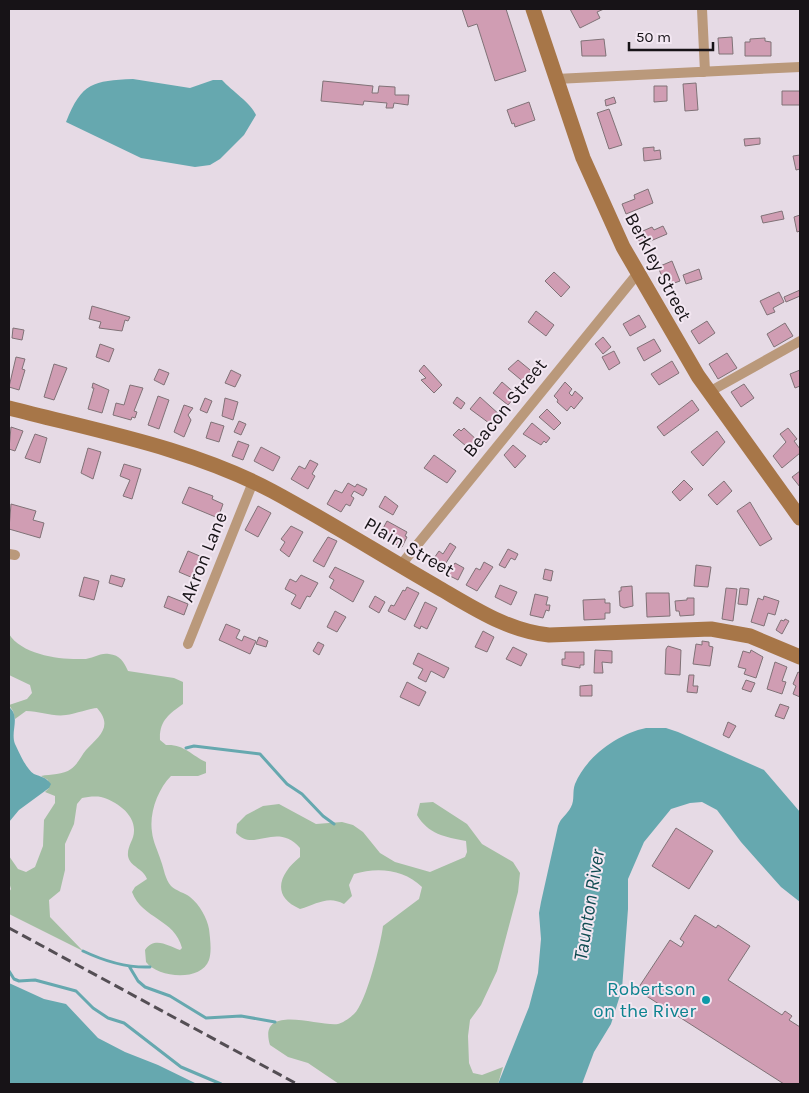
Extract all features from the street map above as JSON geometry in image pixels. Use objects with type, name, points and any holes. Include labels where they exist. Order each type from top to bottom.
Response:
[{"type":"main road","name":"Berkley Street","points":[[533,9],[593,183],[638,274],[677,343],[708,392],[800,518]]},
{"type":"main road","name":"Plain Street","points":[[9,408],[164,449],[253,482],[482,612],[524,631],[559,635],[686,629],[719,630],[759,639],[800,657]]},
{"type":"street","points":[[702,9],[705,72]]},
{"type":"street","points":[[556,79],[800,67]]},
{"type":"street","name":"Beacon Street","points":[[400,566],[638,274]]},
{"type":"street","points":[[708,392],[800,341]]},
{"type":"street","name":"Akron Lane","points":[[188,644],[253,482]]},
{"type":"green space","points":[[9,634],[23,647],[43,655],[86,659],[103,654],[113,655],[121,660],[128,671],[174,678],[183,682],[183,704],[173,711],[163,723],[160,740],[166,745],[183,748],[206,762],[206,773],[198,776],[171,776],[158,794],[153,809],[151,825],[153,839],[169,883],[173,888],[194,900],[205,916],[208,925],[210,956],[204,967],[197,972],[189,975],[169,974],[160,972],[146,962],[145,950],[153,944],[162,943],[180,950],[182,948],[173,931],[143,908],[132,892],[135,887],[147,879],[143,872],[129,860],[129,849],[134,834],[133,825],[128,814],[123,809],[101,797],[82,798],[77,804],[74,824],[65,844],[65,870],[60,891],[49,900],[50,917],[83,951],[9,914],[9,892],[11,889],[9,882],[9,856],[18,869],[26,872],[35,867],[43,846],[44,820],[55,803],[55,796],[45,792],[49,788],[48,780],[41,776],[61,773],[71,769],[99,736],[104,726],[104,721],[97,708],[61,715],[26,711],[15,719],[9,705],[27,699],[32,693],[30,685],[9,675]]},
{"type":"green space","points":[[433,802],[467,824],[482,844],[513,862],[520,873],[518,892],[497,971],[481,1005],[470,1020],[468,1036],[469,1063],[473,1073],[482,1075],[503,1067],[498,1084],[339,1084],[308,1063],[288,1057],[270,1045],[268,1032],[273,1024],[281,1020],[338,1024],[354,1014],[359,1008],[368,986],[383,926],[419,899],[422,887],[407,876],[399,873],[381,870],[363,872],[354,874],[349,885],[352,896],[344,904],[328,900],[300,909],[285,898],[281,884],[287,870],[300,857],[300,848],[291,840],[282,837],[250,840],[243,838],[236,833],[237,824],[246,815],[263,806],[279,804],[316,824],[342,822],[353,825],[363,832],[380,853],[395,862],[430,872],[465,857],[467,852],[466,841],[438,834],[426,827],[421,821],[417,815],[420,803]]},
{"type":"water","points":[[133,79],[190,88],[213,80],[222,80],[246,102],[256,115],[244,135],[220,159],[210,165],[195,167],[141,158],[66,122],[78,99],[90,86],[108,81]]},
{"type":"water","points":[[9,707],[15,720],[15,744],[23,760],[31,772],[51,784],[49,788],[19,810],[9,822]]},
{"type":"water","name":"Taunton River","points":[[646,728],[666,728],[678,732],[764,770],[800,812],[800,902],[781,887],[741,842],[717,810],[702,802],[690,803],[671,809],[644,842],[628,879],[628,909],[622,989],[611,1024],[594,1052],[582,1084],[498,1084],[529,1007],[538,973],[541,939],[539,913],[541,902],[558,826],[572,804],[575,784],[587,765],[604,748],[624,735]]},
{"type":"water","points":[[9,983],[44,999],[66,1004],[98,1038],[197,1084],[9,1084]]},
{"type":"building","points":[[462,9],[506,9],[526,71],[495,81],[477,24],[468,27]]},
{"type":"building","points":[[570,9],[604,9],[597,12],[600,18],[580,28]]},
{"type":"building","points":[[732,37],[733,54],[719,54],[718,38]]},
{"type":"building","points":[[765,38],[765,41],[771,42],[771,56],[745,56],[745,42],[750,42],[750,39]]},
{"type":"building","points":[[604,39],[606,56],[582,56],[581,41]]},
{"type":"building","points":[[323,81],[373,86],[372,93],[378,93],[379,86],[395,87],[395,95],[409,95],[408,105],[394,103],[393,108],[386,108],[387,103],[364,101],[363,105],[321,101]]},
{"type":"building","points":[[696,83],[698,110],[685,111],[683,84]]},
{"type":"building","points":[[654,86],[667,86],[667,101],[654,102]]},
{"type":"building","points":[[782,91],[800,91],[800,105],[782,105]]},
{"type":"building","points":[[614,97],[616,103],[606,106],[605,100]]},
{"type":"building","points":[[529,102],[535,120],[515,127],[507,110]]},
{"type":"building","points":[[609,109],[622,145],[609,149],[597,113]]},
{"type":"building","points":[[760,138],[760,144],[745,146],[744,139]]},
{"type":"building","points":[[654,147],[654,151],[660,150],[661,159],[644,161],[643,148]]},
{"type":"building","points":[[800,155],[800,169],[796,170],[793,156]]},
{"type":"building","points":[[648,189],[653,203],[626,214],[622,204],[635,199],[634,195]]},
{"type":"building","points":[[782,211],[784,219],[763,223],[761,216]]},
{"type":"building","points":[[800,215],[800,231],[797,232],[794,217]]},
{"type":"building","points":[[663,226],[667,234],[641,245],[636,234],[652,227],[654,230]]},
{"type":"building","points":[[672,261],[680,281],[666,286],[658,267]]},
{"type":"building","points":[[699,269],[702,279],[686,284],[683,275]]},
{"type":"building","points":[[554,272],[570,287],[561,297],[545,281]]},
{"type":"building","points":[[800,290],[800,296],[786,302],[784,297]]},
{"type":"building","points":[[779,292],[784,302],[773,308],[775,312],[767,315],[760,301]]},
{"type":"building","points":[[92,306],[130,317],[128,321],[125,320],[122,331],[99,328],[101,322],[89,319]]},
{"type":"building","points":[[536,311],[554,325],[546,336],[528,322]]},
{"type":"building","points":[[639,315],[646,327],[630,336],[623,324]]},
{"type":"building","points":[[707,321],[715,333],[699,344],[691,331]]},
{"type":"building","points":[[785,323],[793,336],[774,347],[767,334]]},
{"type":"building","points":[[13,328],[24,330],[22,340],[12,338]]},
{"type":"building","points":[[603,337],[611,347],[603,354],[595,344]]},
{"type":"building","points":[[654,339],[661,351],[644,361],[637,348]]},
{"type":"building","points":[[100,344],[114,349],[109,362],[96,357]]},
{"type":"building","points":[[614,351],[620,363],[609,370],[602,357]]},
{"type":"building","points":[[727,353],[737,368],[718,379],[709,364]]},
{"type":"building","points":[[16,357],[25,359],[22,369],[25,370],[19,390],[9,387]]},
{"type":"building","points":[[518,360],[535,374],[526,384],[508,369]]},
{"type":"building","points":[[672,361],[679,373],[659,385],[651,374]]},
{"type":"building","points":[[54,364],[67,368],[54,400],[44,397]]},
{"type":"building","points":[[424,365],[442,385],[434,393],[421,380],[426,378],[419,371]]},
{"type":"building","points":[[159,369],[169,373],[164,385],[154,380]]},
{"type":"building","points":[[231,370],[241,375],[235,387],[225,383]]},
{"type":"building","points":[[800,370],[800,386],[795,388],[790,374]]},
{"type":"building","points":[[502,382],[517,395],[508,405],[493,393]]},
{"type":"building","points":[[565,382],[572,389],[569,393],[572,396],[575,391],[583,398],[574,409],[571,406],[567,411],[557,402],[558,400],[554,396]]},
{"type":"building","points":[[93,383],[109,390],[102,413],[88,409],[94,388],[92,388]]},
{"type":"building","points":[[744,384],[754,398],[741,407],[731,392]]},
{"type":"building","points":[[130,385],[143,388],[134,411],[137,412],[135,418],[132,417],[131,420],[113,415],[116,403],[124,405]]},
{"type":"building","points":[[158,396],[169,400],[159,429],[148,425]]},
{"type":"building","points":[[457,397],[465,403],[461,409],[453,403]]},
{"type":"building","points":[[480,397],[501,416],[493,426],[470,409]]},
{"type":"building","points":[[205,398],[212,401],[207,413],[200,410]]},
{"type":"building","points":[[225,398],[238,402],[233,420],[222,416]]},
{"type":"building","points":[[692,400],[699,410],[664,436],[657,427]]},
{"type":"building","points":[[184,405],[193,408],[188,415],[191,420],[184,437],[174,432]]},
{"type":"building","points":[[547,409],[561,423],[554,430],[539,417]]},
{"type":"building","points":[[239,421],[246,424],[241,435],[234,432]]},
{"type":"building","points":[[211,422],[224,426],[219,442],[206,438]]},
{"type":"building","points":[[532,423],[550,438],[546,443],[544,441],[541,445],[523,434]]},
{"type":"building","points":[[11,427],[23,431],[15,451],[9,449]]},
{"type":"building","points":[[464,428],[479,442],[470,453],[464,448],[466,446],[453,435],[459,429],[461,431]]},
{"type":"building","points":[[788,428],[797,439],[794,441],[800,449],[800,453],[782,468],[773,456],[786,442],[780,434]]},
{"type":"building","points":[[717,431],[725,442],[703,466],[691,452]]},
{"type":"building","points":[[35,434],[47,438],[40,463],[25,458]]},
{"type":"building","points":[[238,441],[249,445],[243,460],[232,456]]},
{"type":"building","points":[[513,445],[526,456],[515,468],[504,455]]},
{"type":"building","points":[[261,447],[280,457],[273,471],[254,461]]},
{"type":"building","points":[[88,448],[101,452],[93,479],[81,473]]},
{"type":"building","points":[[434,455],[456,471],[447,483],[424,468]]},
{"type":"building","points":[[310,460],[318,464],[312,474],[315,476],[308,489],[291,479],[299,466],[305,469]]},
{"type":"building","points":[[124,464],[141,469],[132,499],[123,496],[130,480],[120,476]]},
{"type":"building","points":[[800,471],[800,487],[792,477]]},
{"type":"building","points":[[684,480],[693,489],[680,501],[672,492]]},
{"type":"building","points":[[724,481],[732,491],[717,505],[708,495]]},
{"type":"building","points":[[348,483],[355,487],[357,484],[367,489],[363,496],[354,491],[351,496],[354,498],[350,506],[346,504],[341,512],[327,504],[335,490],[342,493]]},
{"type":"building","points":[[189,487],[213,496],[212,499],[223,504],[218,518],[182,503]]},
{"type":"building","points":[[385,496],[398,506],[393,515],[379,507]]},
{"type":"building","points":[[750,502],[772,539],[760,546],[737,511]]},
{"type":"building","points":[[11,504],[36,511],[33,520],[44,523],[40,538],[9,529]]},
{"type":"building","points":[[258,506],[271,513],[258,537],[245,530]]},
{"type":"building","points":[[387,521],[407,532],[405,536],[407,537],[402,547],[388,541],[389,539],[380,534]]},
{"type":"building","points":[[291,526],[303,532],[289,557],[280,550],[285,542],[281,539]]},
{"type":"building","points":[[328,537],[337,541],[324,567],[313,561]]},
{"type":"building","points":[[450,543],[456,547],[441,571],[430,564],[439,551],[443,554]]},
{"type":"building","points":[[508,549],[518,554],[515,560],[511,558],[505,568],[499,565]]},
{"type":"building","points":[[188,551],[202,557],[193,578],[179,572]]},
{"type":"building","points":[[484,562],[493,567],[477,591],[466,585],[476,568],[480,570]]},
{"type":"building","points":[[455,563],[464,568],[458,580],[444,573],[449,564],[453,566]]},
{"type":"building","points":[[696,565],[711,567],[708,587],[694,586]]},
{"type":"building","points":[[335,567],[364,581],[353,602],[330,588],[334,580],[329,577]]},
{"type":"building","points":[[545,569],[553,571],[551,581],[543,579]]},
{"type":"building","points":[[111,575],[125,579],[122,587],[109,583]]},
{"type":"building","points":[[301,575],[318,583],[310,597],[307,596],[300,609],[291,604],[296,595],[285,589],[290,579],[296,582]]},
{"type":"building","points":[[84,577],[99,581],[94,600],[79,596]]},
{"type":"building","points":[[500,585],[517,592],[511,605],[495,597]]},
{"type":"building","points":[[632,586],[633,606],[624,608],[620,606],[619,591],[621,591],[621,587]]},
{"type":"building","points":[[407,587],[419,593],[405,620],[388,611],[391,605],[394,606],[403,590],[405,591]]},
{"type":"building","points":[[726,588],[737,589],[733,621],[722,619]]},
{"type":"building","points":[[740,588],[749,589],[747,605],[738,604]]},
{"type":"building","points":[[646,593],[669,593],[670,616],[647,617]]},
{"type":"building","points":[[535,594],[548,597],[546,605],[550,605],[549,611],[546,610],[543,618],[530,615]]},
{"type":"building","points":[[168,596],[188,604],[184,615],[164,607]]},
{"type":"building","points":[[375,596],[385,602],[379,613],[369,607]]},
{"type":"building","points":[[764,596],[779,601],[775,615],[768,613],[764,626],[751,622],[758,598],[763,600]]},
{"type":"building","points":[[687,598],[694,598],[694,615],[680,616],[679,611],[676,611],[675,601],[687,600]]},
{"type":"building","points":[[605,599],[605,603],[610,603],[610,613],[605,613],[605,619],[584,620],[583,600]]},
{"type":"building","points":[[425,602],[437,608],[427,629],[421,626],[420,629],[414,626]]},
{"type":"building","points":[[335,611],[346,617],[337,632],[327,627]]},
{"type":"building","points":[[785,619],[789,621],[782,634],[776,630],[781,620],[784,621]]},
{"type":"building","points":[[226,624],[240,630],[236,638],[242,641],[244,636],[256,641],[250,654],[219,640]]},
{"type":"building","points":[[483,631],[494,637],[487,652],[475,647]]},
{"type":"building","points":[[259,637],[268,641],[266,647],[256,644]]},
{"type":"building","points":[[702,641],[709,642],[709,646],[713,647],[710,666],[693,664],[696,644],[702,645]]},
{"type":"building","points":[[318,642],[324,645],[319,655],[313,651]]},
{"type":"building","points":[[668,646],[681,650],[680,675],[665,674],[666,649]]},
{"type":"building","points":[[513,647],[527,654],[521,666],[506,659]]},
{"type":"building","points":[[595,650],[612,651],[612,663],[602,662],[603,673],[594,673]]},
{"type":"building","points":[[751,650],[763,657],[756,678],[744,674],[746,669],[738,667],[743,651],[750,653]]},
{"type":"building","points":[[565,652],[584,652],[584,665],[580,665],[580,668],[562,665],[562,659],[565,659]]},
{"type":"building","points":[[418,653],[449,668],[444,678],[431,671],[426,682],[418,678],[423,669],[413,664]]},
{"type":"building","points":[[775,662],[787,667],[782,681],[786,682],[782,694],[767,689]]},
{"type":"building","points":[[798,672],[800,673],[800,697],[793,694],[796,686],[793,684]]},
{"type":"building","points":[[689,675],[694,675],[693,686],[698,686],[697,693],[687,692]]},
{"type":"building","points":[[746,680],[755,683],[751,692],[742,689]]},
{"type":"building","points":[[407,682],[426,692],[419,706],[400,697]]},
{"type":"building","points":[[592,685],[592,696],[580,696],[580,686]]},
{"type":"building","points":[[780,704],[789,707],[784,719],[775,716]]},
{"type":"building","points":[[728,722],[736,726],[729,738],[723,735]]},
{"type":"building","points":[[676,828],[713,851],[689,889],[652,866]]},
{"type":"building","name":"Robertson on the River","points":[[695,915],[716,928],[718,925],[750,946],[728,980],[782,1015],[785,1011],[792,1016],[789,1020],[800,1027],[800,1084],[784,1084],[637,990],[670,940],[681,947],[684,942],[680,939]]},
{"type":"waterway","points":[[186,748],[194,746],[260,754],[287,784],[302,794],[323,816],[334,824]]},
{"type":"waterway","points":[[83,951],[116,963],[150,967]]},
{"type":"waterway","points":[[129,966],[138,981],[145,987],[170,996],[206,1018],[241,1016],[275,1022]]},
{"type":"waterway","points":[[9,971],[14,979],[19,981],[35,980],[76,991],[93,1008],[108,1018],[124,1023],[181,1067],[221,1084]]},
{"type":"railway","points":[[9,928],[297,1084]]},
{"type":"place","name":"Robertson on the River","points":[[706,1000]]}]
